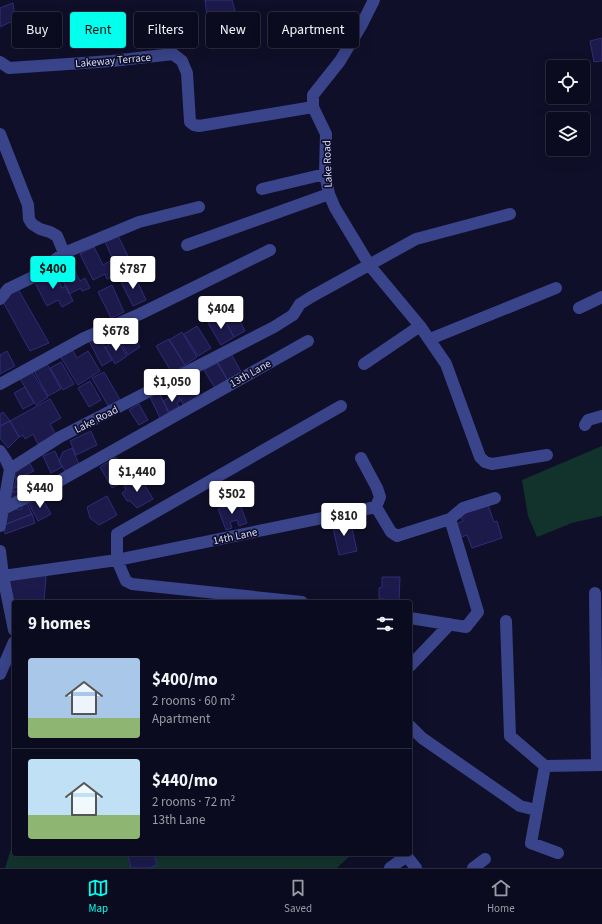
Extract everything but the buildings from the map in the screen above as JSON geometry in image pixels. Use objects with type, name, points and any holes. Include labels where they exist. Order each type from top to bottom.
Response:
[{"type":"street","points":[[313,107],[313,95],[340,61],[361,26],[374,0]]},
{"type":"street","name":"Lakeway Terrace","points":[[0,62],[9,68],[112,61],[173,54],[182,61],[187,73],[190,122],[199,126],[313,107]]},
{"type":"street","name":"Lake Road","points":[[313,107],[326,134],[325,174],[328,194],[334,208],[370,266],[420,326],[446,364],[480,457],[485,462],[492,464],[547,455]]},
{"type":"street","points":[[0,134],[28,205],[29,219],[32,224],[40,229],[57,236],[64,253]]},
{"type":"street","points":[[262,189],[325,174]]},
{"type":"street","points":[[187,245],[328,194]]},
{"type":"street","points":[[0,299],[8,290],[32,278],[64,253],[139,222],[199,207]]},
{"type":"street","points":[[370,266],[416,239],[510,214]]},
{"type":"street","points":[[0,384],[84,338],[140,314],[270,250]]},
{"type":"street","name":"Lake Road","points":[[10,469],[60,437],[274,327],[293,315],[300,304],[311,297],[370,266]]},
{"type":"street","points":[[430,339],[556,288]]},
{"type":"street","points":[[579,308],[602,297]]},
{"type":"street","points":[[364,364],[420,326]]},
{"type":"street","name":"13th Lane","points":[[3,509],[52,485],[308,341]]},
{"type":"street","points":[[283,600],[132,584],[126,581],[117,560],[117,534],[341,406]]},
{"type":"street","points":[[585,425],[588,420],[602,416]]},
{"type":"street","points":[[0,451],[10,469],[0,526]]},
{"type":"street","points":[[361,458],[377,488],[380,497],[376,507],[391,532],[397,536],[450,519],[463,508],[495,498]]},
{"type":"street","name":"14th Lane","points":[[3,576],[117,560],[376,507]]},
{"type":"street","points":[[412,618],[466,627],[478,612],[450,519]]},
{"type":"street","points":[[0,558],[12,620]]},
{"type":"street","points":[[506,621],[510,736],[545,766],[599,765],[595,593]]},
{"type":"street","points":[[412,664],[450,624]]},
{"type":"street","points":[[0,674],[12,647]]},
{"type":"street","points":[[412,728],[422,738],[520,806],[536,810]]},
{"type":"street","points":[[545,766],[531,843],[558,852]]},
{"type":"street","points":[[390,868],[405,856]]},
{"type":"street","points":[[407,856],[416,868]]},
{"type":"street","points":[[473,868],[485,859]]},
{"type":"green space","points":[[602,446],[602,516],[572,523],[537,537],[528,516],[522,480]]},
{"type":"green space","points":[[12,845],[12,856],[350,856],[337,868],[5,868]]}]
